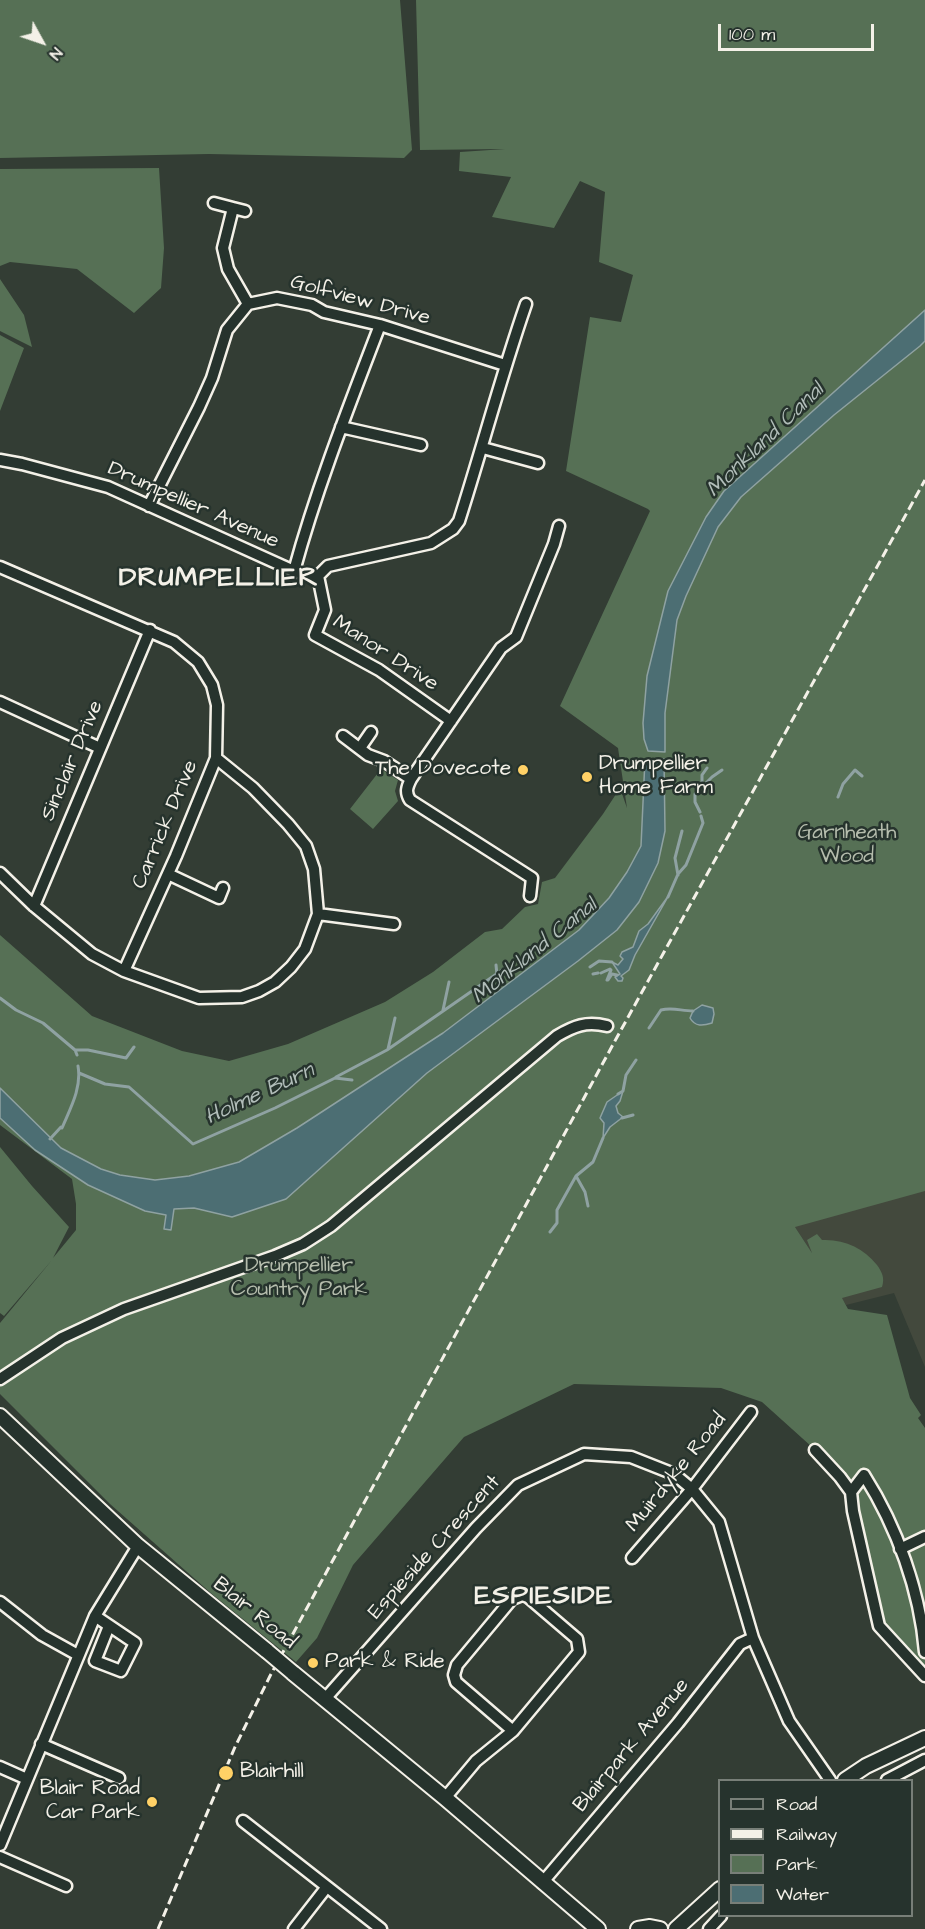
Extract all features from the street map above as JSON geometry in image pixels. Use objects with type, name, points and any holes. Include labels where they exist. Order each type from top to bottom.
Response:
[{"type":"street","points":[[214,203],[245,211]]},
{"type":"street","points":[[149,506],[212,378],[227,330],[249,304],[228,269],[223,248],[233,208]]},
{"type":"street","name":"Golfview Drive","points":[[249,304],[277,298],[312,305],[324,312],[380,325],[505,365]]},
{"type":"street","points":[[318,576],[328,566],[431,543],[453,529],[459,521],[483,448],[505,365],[526,304]]},
{"type":"street","points":[[294,571],[305,528],[380,325]]},
{"type":"street","points":[[341,427],[422,445]]},
{"type":"street","points":[[483,448],[538,463]]},
{"type":"street","name":"Drumpellier Avenue","points":[[0,460],[108,487],[294,571],[318,576]]},
{"type":"street","points":[[530,896],[532,878],[410,800],[406,795],[411,779],[501,648],[516,638],[559,526]]},
{"type":"street","name":"Carrick Drive","points":[[0,567],[174,642],[198,663],[212,685],[217,705],[216,758],[168,874],[124,971]]},
{"type":"street","name":"Manor Drive","points":[[318,576],[325,610],[315,635],[378,670],[451,721]]},
{"type":"street","name":"Sinclair Drive","points":[[34,906],[150,630]]},
{"type":"street","points":[[0,702],[100,748]]},
{"type":"street","points":[[360,748],[371,732]]},
{"type":"street","points":[[343,736],[368,756],[384,761],[411,779]]},
{"type":"street","points":[[0,873],[34,906],[92,954],[124,971],[199,998],[225,999],[242,997],[259,991],[275,982],[305,950],[318,914],[314,869],[306,846],[267,801],[216,758]]},
{"type":"street","points":[[168,874],[219,898]]},
{"type":"street","points":[[318,914],[394,924]]},
{"type":"street","points":[[0,1379],[62,1338],[124,1309],[303,1244],[331,1226],[557,1036],[578,1024],[607,1026]]},
{"type":"street","name":"Muirdyke Road","points":[[632,1558],[692,1489],[751,1412]]},
{"type":"street","name":"Blair Road","points":[[0,1416],[138,1546],[445,1798],[598,1929]]},
{"type":"street","points":[[815,1450],[851,1492],[853,1511],[879,1626],[925,1676]]},
{"type":"street","name":"Espieside Crescent","points":[[324,1700],[476,1528],[518,1485],[584,1454],[631,1457],[674,1474],[692,1489],[719,1522],[753,1638],[789,1721],[829,1779]]},
{"type":"street","points":[[851,1492],[864,1475],[875,1492],[900,1550],[917,1598],[925,1652]]},
{"type":"street","points":[[900,1550],[925,1537]]},
{"type":"street","points":[[0,1845],[95,1616],[138,1546]]},
{"type":"street","points":[[445,1798],[476,1761],[513,1731],[577,1654],[579,1648],[577,1639],[528,1597],[522,1595],[512,1599],[457,1665],[454,1674],[456,1682],[513,1731]]},
{"type":"street","points":[[0,1603],[42,1635],[78,1655]]},
{"type":"street","points":[[95,1616],[109,1626]]},
{"type":"street","name":"Blairpark Avenue","points":[[542,1883],[678,1723],[740,1644],[753,1638]]},
{"type":"street","points":[[846,1779],[866,1766],[920,1740],[925,1760],[889,1779]]},
{"type":"street","points":[[41,1744],[119,1778]]},
{"type":"street","points":[[0,1767],[27,1779]]},
{"type":"street","points":[[243,1821],[381,1929]]},
{"type":"street","points":[[0,1857],[66,1886]]},
{"type":"street","points":[[294,1929],[326,1888]]},
{"type":"street","points":[[676,1929],[718,1891]]},
{"type":"street","points":[[709,1929],[720,1917]]},
{"type":"street","points":[[638,1929],[650,1927],[660,1929]]},
{"type":"shaded area","points":[[925,1190],[925,1367],[894,1293],[846,1305],[793,1224]]},
{"type":"green space","points":[[0,0],[400,0],[412,150],[404,158],[209,154],[0,158]]},
{"type":"green space","name":"Drumpellier Country Park","points":[[416,0],[925,0],[925,1191],[795,1227],[812,1253],[807,1240],[817,1234],[822,1240],[846,1243],[866,1254],[877,1265],[882,1275],[882,1287],[842,1298],[848,1309],[887,1315],[910,1398],[921,1415],[918,1418],[925,1428],[925,1679],[885,1627],[842,1474],[762,1402],[721,1388],[574,1384],[464,1437],[353,1565],[317,1638],[296,1662],[212,1594],[110,1504],[0,1394],[0,1323],[52,1260],[4,1316],[0,1313],[0,1147],[69,1227],[53,1258],[76,1230],[76,1204],[72,1179],[0,1125],[0,935],[92,1016],[182,1051],[229,1061],[288,1044],[385,1002],[433,972],[485,932],[502,929],[525,907],[538,904],[542,882],[555,878],[620,788],[627,808],[618,748],[560,706],[650,511],[566,471],[590,317],[621,322],[633,275],[599,262],[605,192],[580,181],[554,228],[492,217],[511,177],[459,171],[460,152],[505,149],[420,150]]},
{"type":"green space","points":[[159,168],[164,248],[161,288],[134,313],[77,269],[10,262],[0,266],[0,169]]},
{"type":"green space","points":[[0,279],[24,315],[32,347],[0,331]]},
{"type":"green space","points":[[0,335],[24,348],[0,411]]},
{"type":"green space","points":[[381,769],[398,780],[395,791],[398,801],[373,829],[350,809]]},
{"type":"water","points":[[925,310],[925,341],[834,415],[741,497],[718,527],[677,620],[665,713],[665,752],[648,751],[644,739],[643,723],[647,676],[668,591],[706,517],[724,491]]},
{"type":"water","points":[[645,759],[664,759],[665,831],[658,863],[639,902],[617,930],[427,1073],[286,1199],[232,1217],[194,1208],[174,1209],[171,1230],[164,1229],[166,1215],[145,1211],[88,1185],[35,1150],[0,1118],[0,1088],[61,1148],[101,1169],[120,1175],[155,1180],[189,1176],[239,1162],[297,1128],[443,1033],[579,930],[609,898],[641,846]]},
{"type":"water","points":[[669,895],[629,970],[621,976],[622,981],[618,981],[615,977],[620,974],[612,962],[618,965],[623,959],[620,956],[622,952],[633,947],[639,931],[648,924]]},
{"type":"water","points":[[702,1005],[713,1008],[712,1023],[700,1025],[694,1023],[690,1018],[693,1011]]},
{"type":"water","points":[[623,1091],[616,1106],[618,1113],[623,1117],[610,1127],[603,1138],[604,1123],[600,1118],[607,1102]]},
{"type":"waterway","points":[[702,786],[702,775],[707,768]]},
{"type":"waterway","points":[[700,812],[695,802],[695,794],[722,770]]},
{"type":"waterway","points":[[838,797],[843,784],[855,770],[862,776]]},
{"type":"waterway","points":[[668,897],[678,874],[686,865],[703,823],[701,816]]},
{"type":"waterway","points":[[678,875],[675,858],[682,831]]},
{"type":"waterway","points":[[590,967],[599,961],[612,962]]},
{"type":"waterway","name":"Holme Burn","points":[[496,965],[497,975]]},
{"type":"waterway","name":"Holme Burn","points":[[336,1077],[387,1050],[508,966]]},
{"type":"waterway","points":[[601,973],[611,970],[607,980],[612,974],[617,975]]},
{"type":"waterway","points":[[593,974],[598,973]]},
{"type":"waterway","points":[[443,1010],[449,982]]},
{"type":"waterway","points":[[0,998],[16,1010],[43,1023],[75,1050],[77,1055]]},
{"type":"waterway","points":[[649,1028],[661,1010],[693,1011]]},
{"type":"waterway","points":[[388,1049],[395,1018]]},
{"type":"waterway","points":[[75,1050],[88,1050],[126,1058],[134,1047]]},
{"type":"waterway","points":[[618,1094],[623,1091],[626,1075],[636,1060]]},
{"type":"waterway","points":[[62,1128],[77,1090],[78,1066]]},
{"type":"waterway","name":"Holme Burn","points":[[79,1073],[105,1084],[129,1087],[193,1144],[275,1108],[335,1078],[352,1080]]},
{"type":"waterway","points":[[622,1118],[633,1115]]},
{"type":"waterway","points":[[50,1139],[61,1127]]},
{"type":"waterway","points":[[550,1232],[557,1223],[557,1210],[576,1176],[593,1162],[603,1138]]},
{"type":"waterway","points":[[576,1176],[585,1192],[588,1206]]},
{"type":"railway","points":[[158,1929],[235,1747],[270,1676],[616,1039],[925,480]]},
{"type":"place","name":"The Dovecote","points":[[523,770]]},
{"type":"place","name":"Drumpellier Home Farm","points":[[587,777]]},
{"type":"place","name":"Park & Ride","points":[[313,1663]]},
{"type":"place","name":"Blairhill","points":[[226,1773]]},
{"type":"place","name":"Blair Road Car Park","points":[[152,1802]]},
{"type":"district","name":"DRUMPELLIER","points":[[219,579]]},
{"type":"district","name":"ESPIESIDE","points":[[544,1597]]},
{"type":"water label","name":"Monkland Canal","points":[[766,441]]},
{"type":"water label","name":"Monkland Canal","points":[[535,952]]},
{"type":"park label","name":"Garnheath Wood","points":[[847,846]]}]
